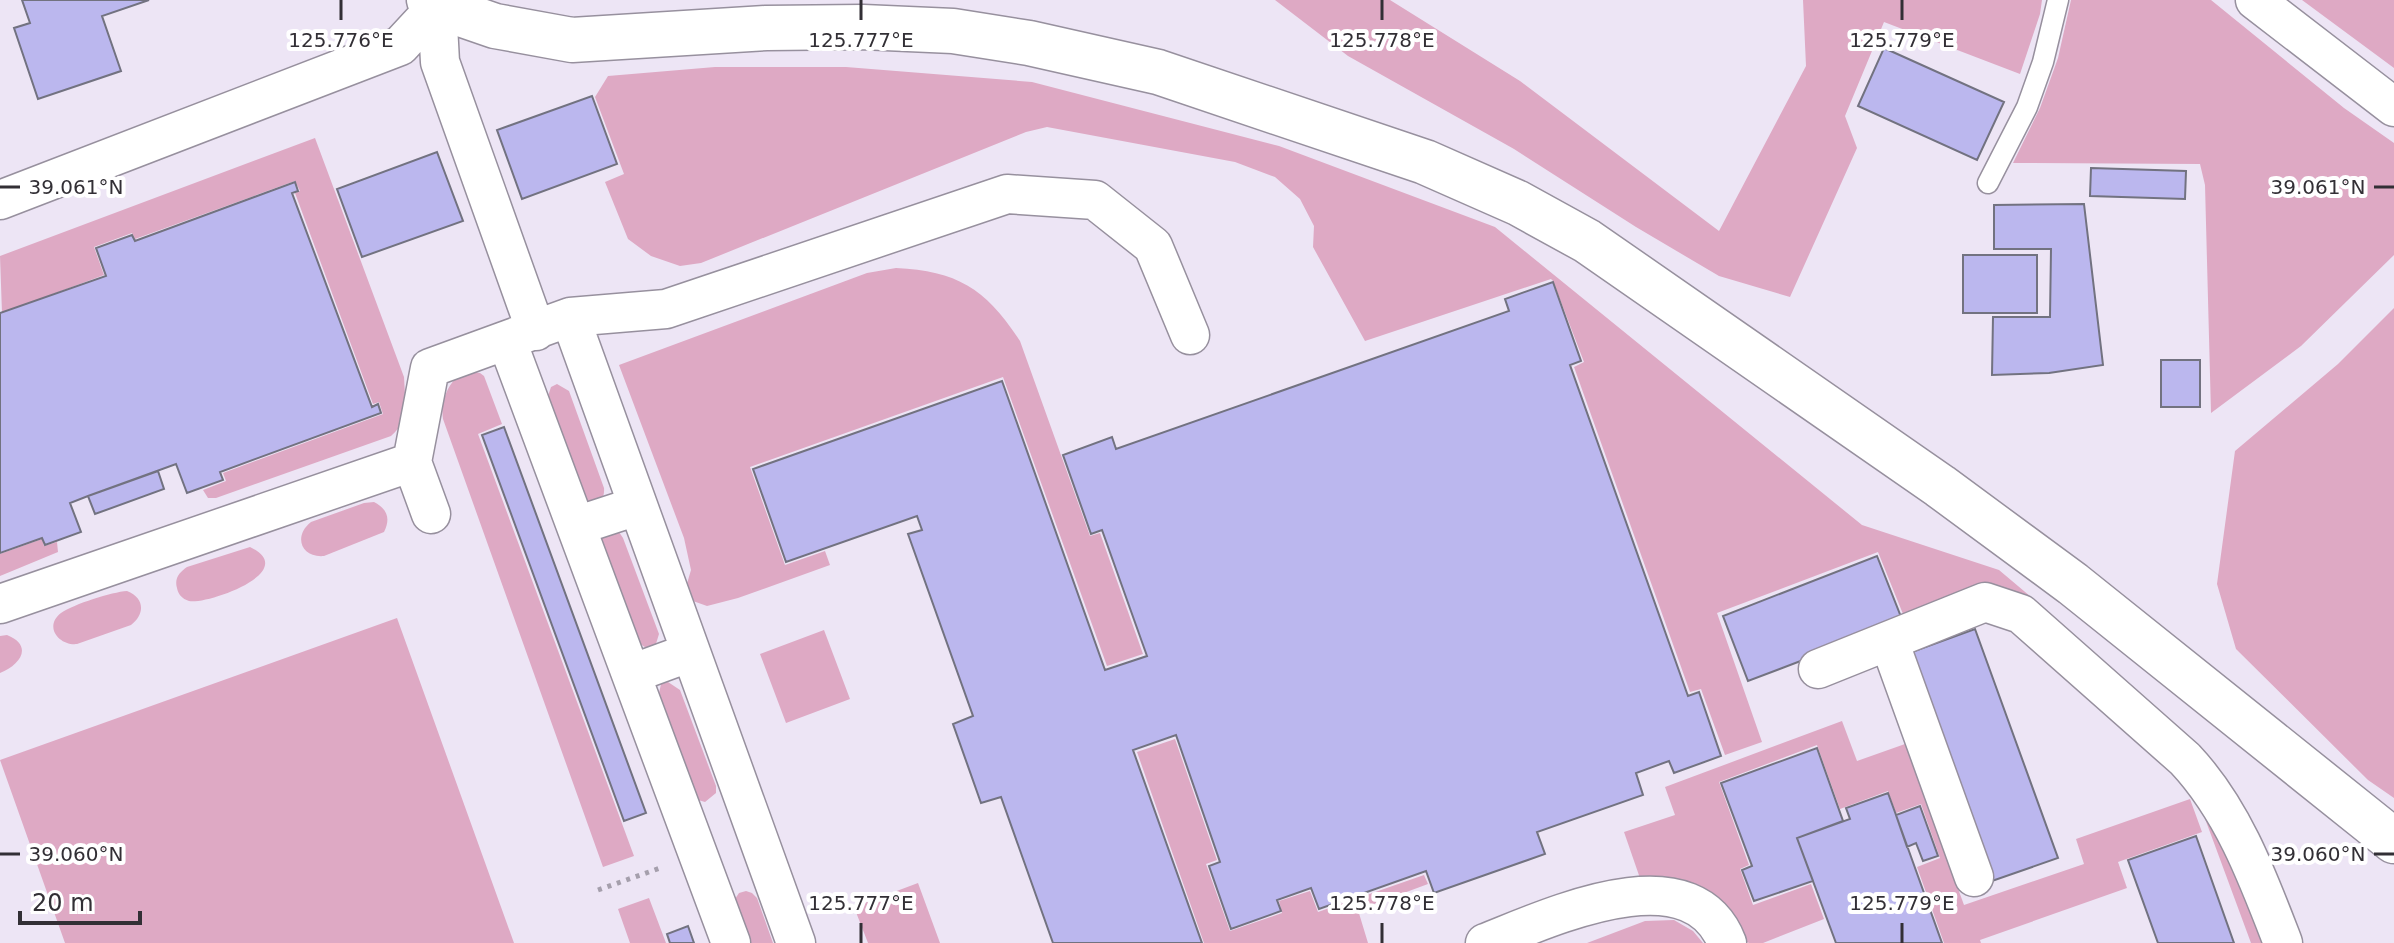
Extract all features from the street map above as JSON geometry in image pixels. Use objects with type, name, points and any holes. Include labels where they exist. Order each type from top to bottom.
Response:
[{"type":"street","points":[[2255,0],[2394,107]]},
{"type":"street","points":[[0,200],[400,46],[433,3]]},
{"type":"street","points":[[433,3],[440,62],[538,330],[576,526],[731,943]]},
{"type":"street","points":[[433,3],[495,26],[572,40],[766,28],[863,27],[953,31],[1029,43],[1158,72],[1425,162],[1518,203],[1587,241],[1940,486],[2073,584],[2394,841]]},
{"type":"street","points":[[400,46],[440,62]]},
{"type":"street","points":[[431,514],[412,462],[430,368],[538,330],[666,309],[1007,194],[1095,200],[1153,246],[1190,335]]},
{"type":"street","points":[[538,330],[637,506],[796,943]]},
{"type":"street","points":[[0,604],[412,462]]},
{"type":"street","points":[[576,526],[637,506]]},
{"type":"street","points":[[1818,669],[1985,602],[2021,614],[2185,759],[2209,784],[2255,869],[2283,943]]},
{"type":"street","points":[[1889,641],[1974,877]]},
{"type":"street","points":[[631,674],[691,652]]},
{"type":"street","points":[[687,827],[746,806]]},
{"type":"street","points":[[707,879],[765,858]]},
{"type":"street","points":[[1485,943],[1589,903],[1639,897],[1677,898],[1703,909],[1723,932],[1727,943]]},
{"type":"lane","points":[[1988,183],[2027,107],[2043,62],[2058,0]]},
{"type":"path","points":[[598,890],[634,877]]},
{"type":"shaded area","points":[[1275,0],[1390,0],[1520,81],[1719,231],[1806,66],[1803,0],[2042,0],[2020,74],[1884,22],[1845,116],[1857,148],[1790,297],[1719,276],[1514,149],[1348,56]]},
{"type":"shaded area","points":[[2071,0],[2211,0],[2344,108],[2394,143],[2394,255],[2301,346],[2211,413],[2205,185],[2200,164],[2013,163],[2040,108],[2058,58]]},
{"type":"shaded area","points":[[2302,0],[2394,0],[2394,68]]},
{"type":"shaded area","points":[[715,67],[846,67],[1032,82],[1279,146],[1495,227],[1862,525],[1999,570],[2037,602],[2032,610],[1984,587],[1903,614],[1878,552],[1717,613],[1762,742],[1725,755],[1701,689],[1690,692],[1574,367],[1584,362],[1551,279],[1365,341],[1313,247],[1314,226],[1300,199],[1275,177],[1235,162],[1047,127],[1026,132],[701,263],[680,266],[651,256],[628,239],[605,182],[624,174],[595,97],[608,76]]},
{"type":"shaded area","points":[[315,138],[404,377],[405,401],[401,424],[391,436],[216,498],[208,498],[203,490],[226,481],[223,473],[383,414],[379,402],[373,404],[295,193],[300,191],[295,181],[135,239],[132,233],[94,247],[104,275],[2,313],[0,256]]},
{"type":"shaded area","points":[[896,268],[937,273],[968,286],[995,308],[1020,341],[1090,536],[1100,533],[1143,654],[1107,666],[1003,377],[750,467],[785,565],[825,551],[830,565],[738,598],[707,606],[693,601],[686,587],[691,570],[684,538],[619,365],[867,273]]},
{"type":"shaded area","points":[[2394,308],[2394,798],[2368,780],[2236,649],[2217,584],[2235,451],[2338,364]]},
{"type":"shaded area","points":[[466,371],[484,376],[502,424],[478,434],[634,856],[603,867],[443,419],[447,391],[455,379]]},
{"type":"shaded area","points":[[557,384],[569,391],[604,488],[602,498],[597,502],[587,502],[547,399],[551,387]]},
{"type":"shaded area","points":[[374,502],[386,514],[384,532],[324,556],[316,556],[305,550],[302,534],[311,522]]},
{"type":"shaded area","points":[[612,530],[619,532],[623,538],[659,634],[655,647],[648,649],[637,642],[602,546],[603,536]]},
{"type":"shaded area","points":[[42,539],[44,546],[57,542],[58,552],[0,576],[0,554]]},
{"type":"shaded area","points":[[250,547],[263,557],[265,567],[245,585],[198,601],[189,601],[179,594],[177,578],[187,567]]},
{"type":"shaded area","points":[[127,591],[137,598],[141,606],[139,616],[131,625],[77,644],[65,642],[56,634],[54,624],[61,613],[93,599]]},
{"type":"shaded area","points":[[397,618],[514,943],[65,943],[0,760]]},
{"type":"shaded area","points":[[824,630],[850,699],[786,723],[760,654]]},
{"type":"shaded area","points":[[7,635],[20,644],[22,650],[18,660],[0,673],[0,636]]},
{"type":"shaded area","points":[[668,682],[680,690],[716,786],[716,793],[705,802],[698,800],[658,698],[661,684]]},
{"type":"shaded area","points":[[1842,721],[1857,761],[1905,744],[1964,905],[2084,864],[2076,839],[2190,799],[2202,832],[2118,862],[2127,888],[1980,940],[1981,943],[1944,943],[1917,867],[1940,858],[1921,804],[1896,813],[1888,791],[1840,809],[1817,745],[1719,782],[1749,865],[1740,869],[1753,905],[1811,884],[1824,919],[1763,943],[1749,943],[1642,884],[1624,832],[1675,815],[1665,787]]},
{"type":"shaded area","points":[[1175,739],[1217,860],[1206,864],[1230,931],[1282,913],[1279,901],[1310,891],[1318,912],[1424,875],[1428,884],[1358,910],[1368,943],[1204,943],[1137,752]]},
{"type":"shaded area","points":[[2197,797],[2216,819],[2269,943],[2251,943]]},
{"type":"shaded area","points":[[918,883],[940,943],[868,943],[854,907]]},
{"type":"shaded area","points":[[746,891],[757,898],[773,943],[749,943],[735,899],[739,893]]},
{"type":"shaded area","points":[[649,898],[666,943],[630,943],[618,909]]},
{"type":"shaded area","points":[[1674,920],[1693,931],[1703,943],[1587,943],[1645,921]]},
{"type":"building","points":[[22,0],[149,0],[102,16],[121,71],[38,99],[14,28],[30,23]]},
{"type":"building","points":[[1884,48],[2004,102],[1977,160],[1858,106]]},
{"type":"building","points":[[592,96],[617,164],[522,199],[497,130]]},
{"type":"building","points":[[437,152],[463,221],[362,257],[337,189]]},
{"type":"building","points":[[2091,168],[2186,171],[2185,199],[2090,196]]},
{"type":"building","points":[[295,182],[298,191],[292,193],[372,407],[378,404],[381,413],[220,472],[223,480],[187,493],[176,464],[88,496],[70,503],[81,532],[45,545],[42,538],[0,553],[0,313],[106,276],[96,248],[132,235],[135,241]]},
{"type":"building","points":[[2084,204],[2103,365],[2049,373],[1992,375],[1993,317],[2050,317],[2051,249],[1994,249],[1994,205]]},
{"type":"building","points":[[1963,255],[2037,255],[2037,313],[1963,313]]},
{"type":"building","points":[[1553,282],[1581,361],[1570,365],[1688,696],[1699,692],[1721,756],[1674,773],[1669,761],[1636,773],[1643,795],[1537,832],[1545,854],[1434,893],[1426,871],[1319,909],[1311,888],[1277,900],[1281,911],[1231,929],[1209,866],[1220,862],[1176,735],[1133,750],[1202,943],[1053,943],[1001,797],[981,803],[953,724],[973,716],[908,534],[922,530],[917,516],[786,562],[753,469],[1002,381],[1105,670],[1147,656],[1102,530],[1091,534],[1063,455],[1112,437],[1116,449],[1509,311],[1505,299]]},
{"type":"building","points":[[2161,360],[2200,360],[2200,407],[2161,407]]},
{"type":"building","points":[[504,427],[646,813],[624,821],[482,435]]},
{"type":"building","points":[[158,471],[164,489],[95,514],[88,496]]},
{"type":"building","points":[[1877,556],[1903,622],[1748,681],[1723,616]]},
{"type":"building","points":[[1975,629],[2058,858],[1992,881],[1909,653]]},
{"type":"building","points":[[1817,748],[1843,821],[1797,838],[1813,881],[1754,901],[1742,870],[1752,866],[1721,783]]},
{"type":"building","points":[[1888,793],[1942,943],[1836,943],[1797,838],[1850,819],[1846,808]]},
{"type":"building","points":[[1920,806],[1938,856],[1923,861],[1916,843],[1907,847],[1896,815]]},
{"type":"building","points":[[2196,836],[2234,943],[2158,943],[2128,860]]},
{"type":"building","points":[[688,926],[694,943],[670,943],[667,934]]}]
